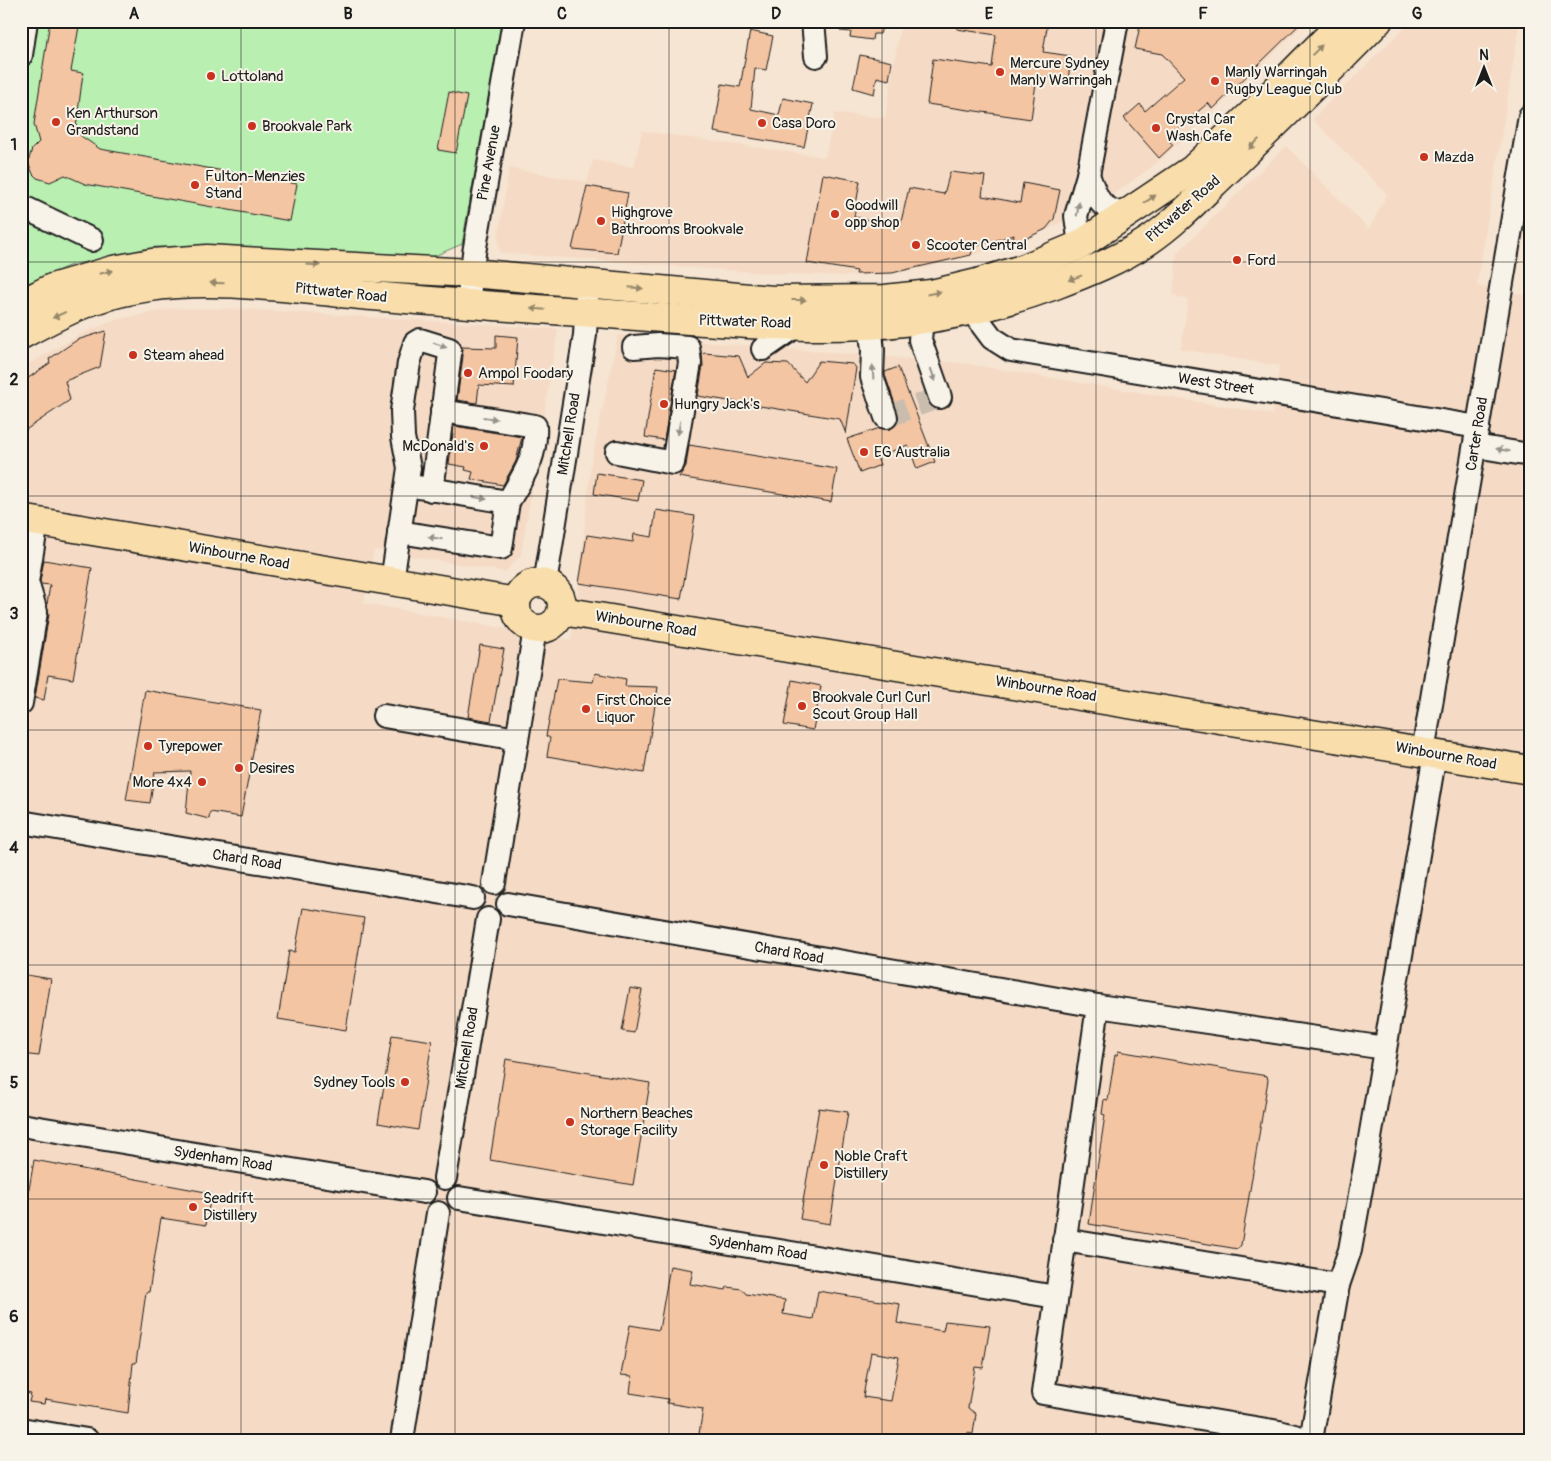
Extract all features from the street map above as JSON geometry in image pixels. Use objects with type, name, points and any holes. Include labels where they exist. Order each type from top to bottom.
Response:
[{"type":"main road","name":"Pittwater Road","points":[[21,304],[52,288],[113,270],[152,263],[207,259],[471,273],[773,300],[885,299],[932,294],[977,283],[1025,268],[1080,245],[1126,215],[1192,170],[1257,109],[1344,21]]},
{"type":"main road","name":"Pittwater Road","points":[[21,335],[47,321],[98,299],[152,286],[185,283],[266,285],[587,313],[799,324],[870,325],[922,319],[971,310],[1036,292],[1085,274],[1119,258],[1150,240],[1179,216],[1290,110],[1378,21]]},
{"type":"main road","points":[[1080,245],[1119,258]]},
{"type":"main road","name":"Winbourne Road","points":[[29,520],[516,602]]},
{"type":"main road","points":[[545,584],[559,594],[562,611],[555,623],[542,629],[536,629],[523,623],[516,610],[516,602],[524,589],[530,585],[545,584]]},
{"type":"main road","name":"Winbourne Road","points":[[562,611],[1530,770]]},
{"type":"street","points":[[21,55],[26,21]]},
{"type":"street","name":"Pine Avenue","points":[[468,304],[471,273],[514,21]]},
{"type":"street","points":[[813,21],[816,56]]},
{"type":"street","points":[[1080,245],[1076,216],[1088,174],[1117,21]]},
{"type":"street","name":"Carter Road","points":[[1310,1440],[1338,1284],[1350,1250],[1385,1048],[1477,437],[1530,116]]},
{"type":"street","points":[[1088,174],[1102,206],[1108,210],[1126,215]]},
{"type":"street","points":[[21,206],[92,240]]},
{"type":"street","name":"Mitchell Road","points":[[545,584],[585,335],[588,284]]},
{"type":"street","name":"West Street","points":[[971,310],[992,338],[1011,350],[1477,437],[1530,455]]},
{"type":"street","points":[[922,319],[920,340],[940,397]]},
{"type":"street","points":[[763,348],[799,324]]},
{"type":"street","points":[[870,325],[873,350],[872,377],[886,417]]},
{"type":"street","points":[[392,582],[408,477],[402,437],[402,411],[409,362],[415,343],[420,340],[449,348],[432,490]]},
{"type":"street","points":[[617,452],[673,463],[690,363],[688,347],[658,345],[634,347]]},
{"type":"street","points":[[399,532],[501,548],[508,502],[528,470],[536,436],[535,426],[442,411]]},
{"type":"street","points":[[408,477],[432,490],[508,502]]},
{"type":"street","points":[[21,703],[24,666],[36,612],[27,582],[26,552],[29,520]]},
{"type":"street","points":[[494,883],[536,629]]},
{"type":"street","points":[[384,716],[517,739]]},
{"type":"street","name":"Chard Road","points":[[21,822],[473,898]]},
{"type":"street","points":[[494,883],[506,891],[508,904],[501,916],[488,919],[475,910],[473,898],[480,886],[494,883]]},
{"type":"street","name":"Chard Road","points":[[508,904],[1098,1006],[1385,1048]]},
{"type":"street","name":"Mitchell Road","points":[[445,1178],[488,919]]},
{"type":"street","points":[[1098,1006],[1043,1393],[1279,1432],[1310,1440]]},
{"type":"street","name":"Sydenham Road","points":[[21,1125],[424,1192]]},
{"type":"street","points":[[445,1178],[457,1186],[459,1198],[453,1209],[438,1213],[427,1206],[424,1192],[431,1181],[445,1178]]},
{"type":"street","name":"Sydenham Road","points":[[459,1198],[1056,1297]]},
{"type":"street","points":[[402,1440],[438,1213]]},
{"type":"street","points":[[1064,1240],[1338,1284]]},
{"type":"street","points":[[21,1429],[87,1440]]},
{"type":"shaded area","points":[[901,21],[1307,21],[1212,113],[1152,167],[1112,195],[1045,231],[1004,246],[922,269],[849,276],[775,274],[500,253],[498,238],[509,168],[587,182],[593,160],[634,167],[642,131],[825,157],[835,113],[885,118]]},
{"type":"shaded area","points":[[1411,21],[1520,21],[1477,286],[1530,296],[1530,1440],[21,1440],[21,368],[85,332],[118,319],[175,308],[244,309],[558,329],[521,555],[505,572],[374,550],[364,603],[571,640],[579,583],[591,463],[618,335],[962,363],[1272,414],[1279,366],[1181,349],[1188,300],[1173,295],[1177,253],[1286,146],[1369,229],[1387,194],[1312,119]]},
{"type":"green space","name":"Brookvale Park","points":[[21,21],[502,21],[462,244],[430,258],[264,248],[156,247],[71,265],[21,286]]},
{"type":"building","points":[[50,21],[80,21],[71,71],[83,73],[76,128],[81,136],[100,149],[297,184],[290,221],[85,184],[65,175],[50,182],[37,178],[33,174],[28,162],[32,149],[39,142],[34,124]]},
{"type":"building","points":[[840,21],[884,21],[880,34],[873,34],[872,40],[850,37],[851,32],[840,31]]},
{"type":"building","name":"Mercure Sydney Manly Warringah","points":[[957,21],[1048,21],[1043,52],[1071,56],[1068,81],[1037,76],[1031,119],[927,104],[933,59],[992,67],[996,35],[957,29]]},
{"type":"building","name":"Manly Warringah Rugby League Club","points":[[1141,21],[1303,21],[1213,109],[1208,103],[1167,138],[1173,145],[1159,158],[1124,118],[1140,104],[1145,111],[1184,77],[1162,54],[1135,49]]},
{"type":"building","name":"Casa Doro","points":[[750,31],[773,36],[766,70],[755,68],[751,109],[779,115],[783,98],[813,104],[804,147],[714,132],[722,84],[740,87]]},
{"type":"building","points":[[860,55],[892,62],[889,80],[877,77],[874,94],[853,88]]},
{"type":"building","points":[[449,92],[467,96],[456,153],[438,150]]},
{"type":"building","points":[[950,172],[985,176],[982,196],[1020,203],[1023,183],[1060,190],[1054,219],[1046,229],[1012,245],[1014,235],[973,247],[971,255],[892,273],[856,274],[857,271],[807,263],[823,174],[860,181],[854,217],[900,226],[909,188],[944,194]]},
{"type":"building","name":"Highgrove Bathrooms Brookvale","points":[[587,186],[628,193],[617,253],[572,249]]},
{"type":"building","points":[[106,331],[100,367],[65,381],[70,400],[21,433],[21,383],[50,363],[49,359],[77,340]]},
{"type":"building","points":[[496,335],[518,337],[514,387],[479,385],[477,403],[457,400],[463,356],[462,347],[496,348]]},
{"type":"building","points":[[704,353],[739,356],[748,377],[766,363],[788,364],[805,382],[819,361],[853,364],[856,368],[846,434],[840,419],[698,396],[703,365],[702,355]]},
{"type":"building","name":"Hungry Jack's","points":[[656,367],[676,370],[664,440],[645,437]]},
{"type":"building","points":[[898,367],[935,462],[917,469],[908,445],[877,457],[880,465],[860,473],[847,439],[880,428],[890,429],[899,422],[898,413],[885,375],[885,372]]},
{"type":"building","name":"McDonald's","points":[[454,426],[522,437],[516,461],[503,485],[471,479],[473,472],[465,470],[466,467],[449,464]]},
{"type":"building","points":[[689,445],[837,469],[831,502],[679,477],[686,466]]},
{"type":"building","points":[[597,473],[642,480],[638,501],[594,494]]},
{"type":"building","points":[[656,510],[695,516],[681,599],[579,583],[587,535],[633,542],[634,534],[652,537]]},
{"type":"building","points":[[44,560],[92,568],[73,679],[48,675],[44,700],[35,698],[49,614],[47,604],[50,585],[41,584],[40,581]]},
{"type":"building","points":[[480,645],[504,649],[491,721],[468,717]]},
{"type":"building","name":"First Choice Liquor","points":[[595,673],[626,679],[625,686],[658,687],[644,773],[547,756],[550,738],[546,736],[557,679],[593,682]]},
{"type":"building","name":"Brookvale Curl Curl Scout Group Hall","points":[[792,680],[821,686],[813,730],[784,725]]},
{"type":"building","points":[[145,690],[261,710],[241,817],[210,812],[209,819],[186,813],[190,771],[155,772],[150,803],[126,800]]},
{"type":"building","points":[[303,908],[364,918],[346,1030],[278,1019],[289,951],[295,952]]},
{"type":"building","points":[[21,974],[51,979],[39,1056],[21,1054]]},
{"type":"building","points":[[630,988],[642,990],[634,1033],[622,1031]]},
{"type":"building","name":"Sydney Tools","points":[[392,1035],[432,1041],[418,1130],[378,1123]]},
{"type":"building","points":[[1118,1051],[1267,1076],[1268,1080],[1241,1245],[1238,1249],[1089,1224],[1105,1115],[1102,1114],[1104,1099],[1108,1100],[1115,1055],[1117,1055]]},
{"type":"building","name":"Northern Beaches Storage Facility","points":[[506,1059],[650,1083],[633,1185],[490,1160]]},
{"type":"building","name":"Noble Craft Distillery","points":[[819,1108],[848,1112],[830,1224],[800,1219]]},
{"type":"building","points":[[34,1160],[211,1193],[206,1225],[161,1218],[149,1292],[146,1292],[136,1363],[133,1363],[128,1413],[45,1399],[44,1404],[29,1402],[31,1394],[21,1392],[21,1206],[26,1207]]},
{"type":"building","points":[[670,1266],[693,1270],[690,1284],[726,1290],[727,1287],[742,1289],[746,1294],[785,1300],[783,1314],[813,1319],[818,1291],[900,1304],[897,1323],[943,1331],[945,1321],[990,1326],[983,1368],[975,1367],[968,1408],[976,1414],[973,1434],[967,1433],[966,1440],[698,1440],[703,1409],[667,1403],[668,1399],[630,1393],[632,1376],[621,1375],[630,1325],[659,1330]],"holes":[[[871,1352],[899,1357],[891,1401],[863,1397]]]},
{"type":"tunnel","points":[[886,417],[940,397]]},
{"type":"place","name":"Mercure Sydney Manly Warringah","points":[[1000,72]]},
{"type":"place","name":"Lottoland","points":[[211,76]]},
{"type":"place","name":"Manly Warringah Rugby League Club","points":[[1215,81]]},
{"type":"place","name":"Ken Arthurson Grandstand","points":[[56,122]]},
{"type":"place","name":"Casa Doro","points":[[762,123]]},
{"type":"place","name":"Brookvale Park","points":[[252,126]]},
{"type":"place","name":"Crystal Car Wash Cafe","points":[[1156,128]]},
{"type":"place","name":"Mazda","points":[[1424,157]]},
{"type":"place","name":"Fulton-Menzies Stand","points":[[195,185]]},
{"type":"place","name":"Goodwill opp shop","points":[[835,214]]},
{"type":"place","name":"Highgrove Bathrooms Brookvale","points":[[601,221]]},
{"type":"place","name":"Scooter Central","points":[[916,245]]},
{"type":"place","name":"Ford","points":[[1237,260]]},
{"type":"place","name":"Steam ahead","points":[[133,355]]},
{"type":"place","name":"Ampol Foodary","points":[[468,373]]},
{"type":"place","name":"Hungry Jack's","points":[[664,404]]},
{"type":"place","name":"McDonald's","points":[[484,446]]},
{"type":"place","name":"EG Australia","points":[[864,452]]},
{"type":"place","name":"Brookvale Curl Curl Scout Group Hall","points":[[802,706]]},
{"type":"place","name":"First Choice Liquor","points":[[586,709]]},
{"type":"place","name":"Tyrepower","points":[[148,746]]},
{"type":"place","name":"Desires","points":[[239,768]]},
{"type":"place","name":"More 4x4","points":[[202,782]]},
{"type":"place","name":"Sydney Tools","points":[[405,1082]]},
{"type":"place","name":"Northern Beaches Storage Facility","points":[[570,1122]]},
{"type":"place","name":"Noble Craft Distillery","points":[[824,1165]]},
{"type":"place","name":"Seadrift Distillery","points":[[193,1207]]}]
